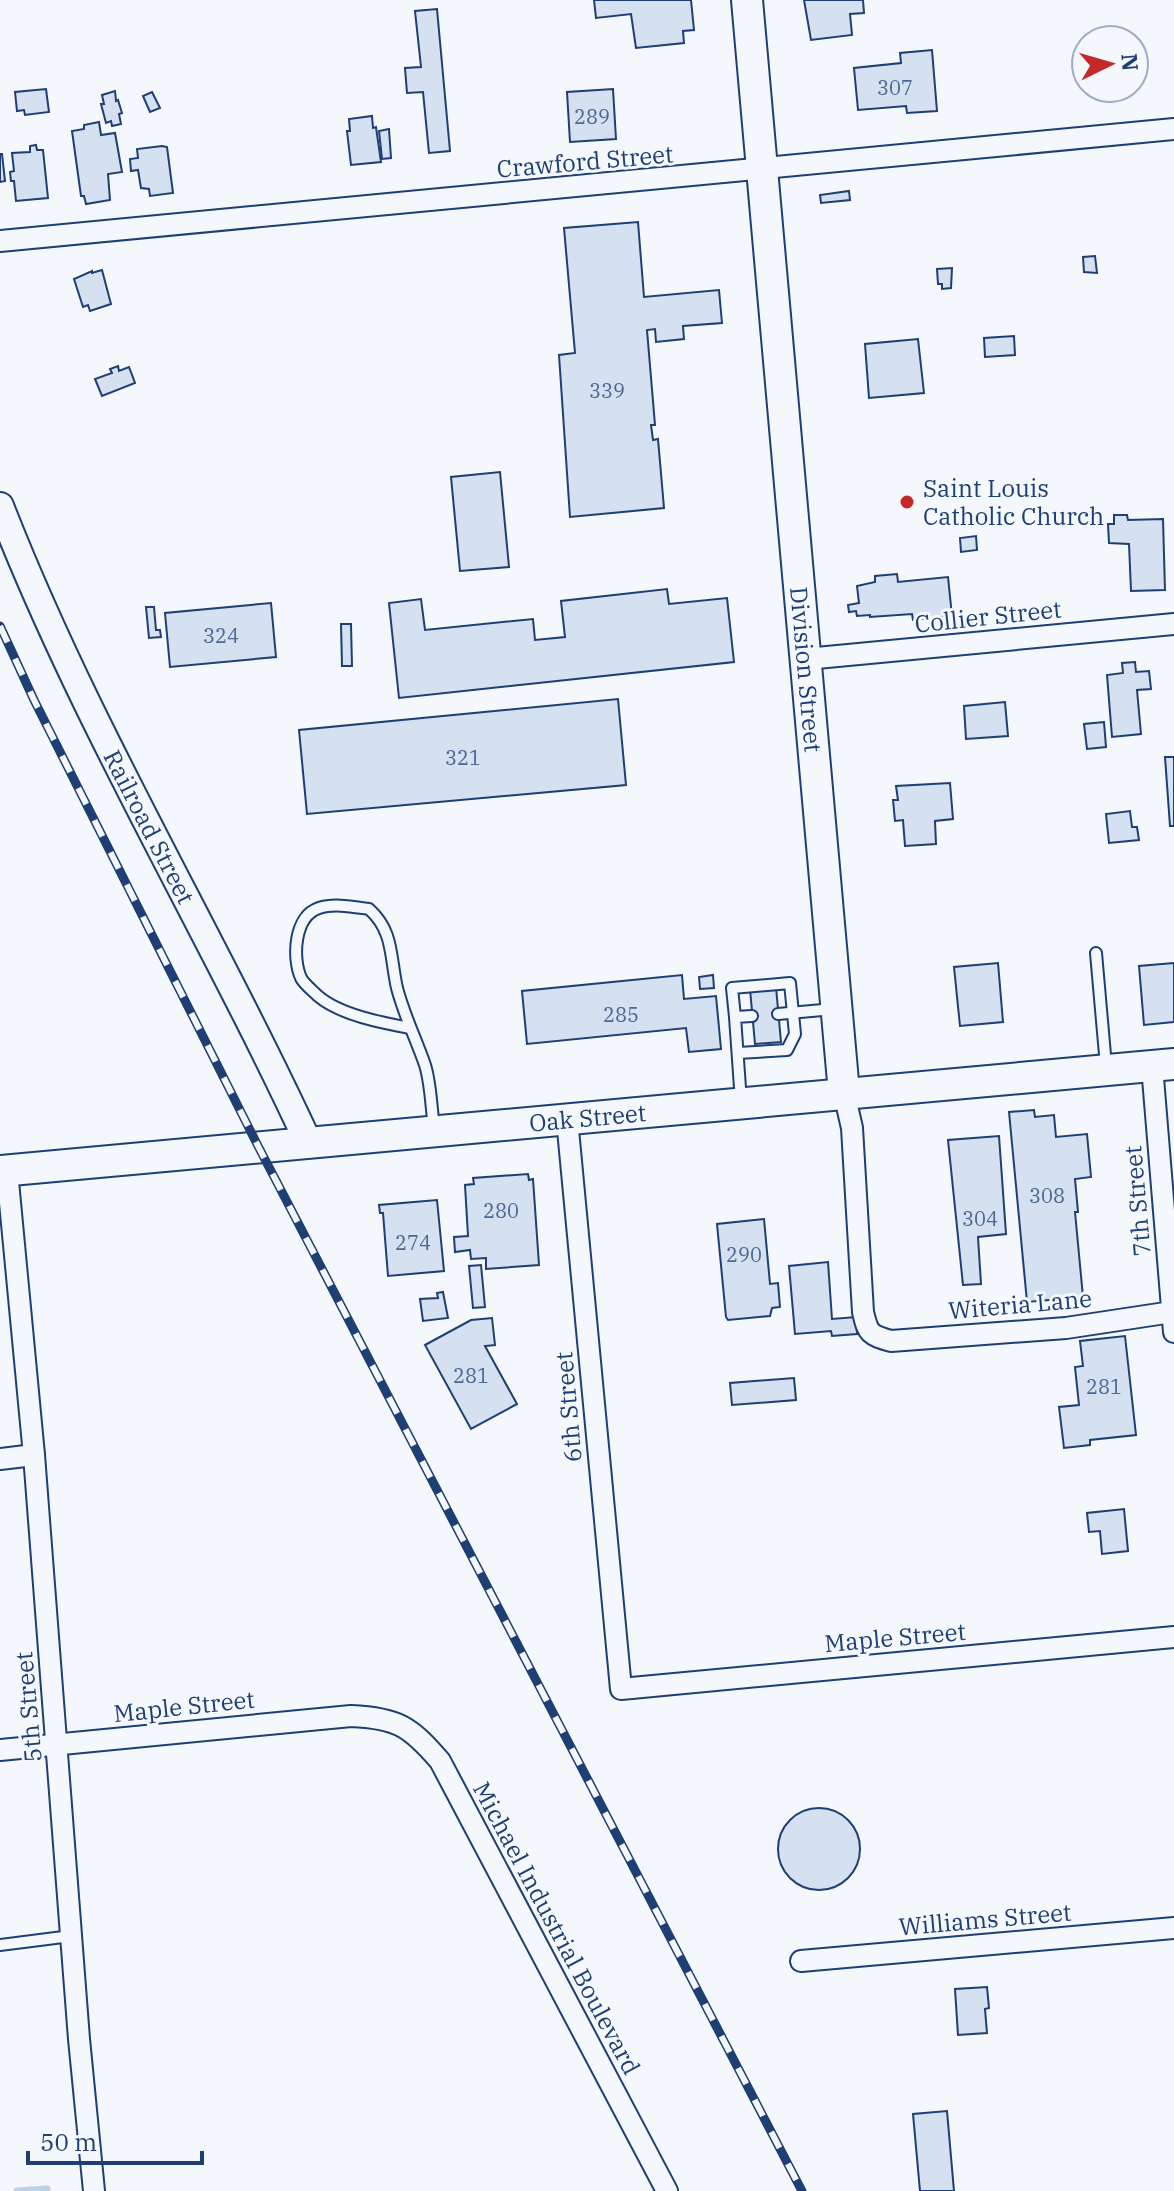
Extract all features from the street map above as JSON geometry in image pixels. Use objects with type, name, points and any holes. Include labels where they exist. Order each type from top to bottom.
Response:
[{"type":"main road","name":"Division Street","points":[[747,0],[844,1093]]},
{"type":"main road","name":"Oak Street","points":[[4,1171],[1163,1065]]},
{"type":"street","name":"Crawford Street","points":[[0,241],[1174,129]]},
{"type":"street","name":"Railroad Street","points":[[0,506],[25,571],[95,719],[264,1047],[309,1144]]},
{"type":"street","name":"Collier Street","points":[[806,659],[1174,624]]},
{"type":"street","name":"7th Street","points":[[1163,1065],[1173,1322]]},
{"type":"street","name":"Division Street","points":[[844,1093],[852,1128],[863,1312],[867,1328],[873,1336]]},
{"type":"street","name":"6th Street","points":[[567,1119],[621,1689]]},
{"type":"street","name":"5th Street","points":[[4,1171],[34,1455],[94,2191]]},
{"type":"street","name":"Witeria Lane","points":[[873,1336],[891,1341],[1173,1322]]},
{"type":"street","points":[[0,1459],[34,1455]]},
{"type":"street","name":"Maple Street","points":[[621,1689],[1174,1637]]},
{"type":"street","name":"Maple Street","points":[[0,1750],[324,1718],[374,1717]]},
{"type":"street","name":"Michael Industrial Boulevard","points":[[374,1717],[409,1729],[440,1761],[667,2191]]},
{"type":"street","name":"Williams Street","points":[[801,1961],[1174,1928]]},
{"type":"lane","points":[[410,1028],[355,1014],[321,999],[301,979],[296,952],[300,928],[308,916],[318,908],[334,906],[369,909],[379,918],[392,945],[397,987],[426,1068],[434,1132]]},
{"type":"lane","points":[[1096,953],[1106,1070]]},
{"type":"lane","points":[[738,1053],[787,1050],[795,1034],[790,983],[732,988],[741,1103]]},
{"type":"lane","points":[[778,1014],[836,1009]]},
{"type":"lane","points":[[735,1017],[752,1016]]},
{"type":"lane","points":[[0,1945],[71,1936]]},
{"type":"building","points":[[594,0],[691,0],[694,30],[683,31],[684,43],[636,48],[631,14],[596,18]]},
{"type":"building","points":[[804,0],[863,0],[864,13],[850,14],[852,35],[811,40]]},
{"type":"building","points":[[437,9],[450,151],[429,153],[423,92],[407,93],[405,68],[421,67],[415,11]]},
{"type":"building","points":[[932,50],[937,111],[907,113],[906,106],[858,110],[854,68],[901,63],[900,53]]},
{"type":"building","points":[[46,89],[49,112],[25,115],[24,110],[17,111],[15,92]]},
{"type":"building","points":[[613,89],[616,139],[570,142],[567,92]]},
{"type":"building","points":[[115,91],[122,113],[119,114],[121,124],[112,126],[111,121],[106,123],[101,104],[104,104],[102,95]]},
{"type":"building","points":[[152,92],[160,108],[150,112],[143,96]]},
{"type":"building","points":[[372,116],[381,162],[351,165],[347,131],[350,131],[349,119]]},
{"type":"building","points":[[99,122],[101,135],[115,133],[122,172],[108,174],[110,200],[86,204],[84,196],[81,196],[72,131]]},
{"type":"building","points":[[389,129],[391,158],[382,159],[379,131]]},
{"type":"building","points":[[36,145],[37,150],[43,150],[48,198],[16,201],[10,172],[14,171],[12,153],[30,152],[30,146]]},
{"type":"building","points":[[167,147],[173,193],[150,196],[149,189],[141,188],[138,170],[131,171],[130,159],[138,158],[137,149]]},
{"type":"building","points":[[0,154],[5,181],[0,182]]},
{"type":"building","points":[[849,191],[850,200],[821,203],[820,195]]},
{"type":"building","points":[[638,222],[644,297],[719,290],[722,323],[683,326],[684,339],[656,342],[655,329],[647,330],[655,425],[651,425],[653,440],[658,439],[664,508],[570,517],[559,355],[575,353],[564,228]]},
{"type":"building","points":[[1095,256],[1097,273],[1084,272],[1083,257]]},
{"type":"building","points":[[952,268],[951,288],[942,289],[942,284],[938,284],[937,269]]},
{"type":"building","points":[[102,270],[111,304],[90,311],[88,305],[83,307],[74,279]]},
{"type":"building","points":[[1014,336],[1015,355],[985,357],[984,338]]},
{"type":"building","points":[[918,339],[924,393],[869,398],[865,344]]},
{"type":"building","points":[[118,366],[119,371],[129,367],[135,383],[102,396],[95,379],[112,373],[110,369]]},
{"type":"building","points":[[500,472],[509,567],[460,571],[451,477]]},
{"type":"building","points":[[1114,515],[1127,515],[1128,520],[1163,519],[1165,590],[1131,591],[1129,544],[1109,543],[1108,524],[1114,524]]},
{"type":"building","points":[[976,536],[977,550],[961,552],[960,538]]},
{"type":"building","points":[[897,574],[898,582],[948,577],[952,616],[913,620],[912,614],[870,617],[857,616],[856,611],[849,612],[848,605],[859,603],[857,586],[875,582],[875,576]]},
{"type":"building","points":[[667,589],[669,604],[727,598],[734,662],[399,698],[389,603],[421,599],[425,630],[533,619],[535,640],[565,637],[561,601]]},
{"type":"building","points":[[271,603],[276,657],[170,667],[165,613]]},
{"type":"building","points":[[146,607],[154,607],[156,630],[160,630],[161,637],[149,638]]},
{"type":"building","points":[[341,624],[351,624],[352,666],[342,666]]},
{"type":"building","points":[[1135,662],[1136,672],[1149,671],[1151,689],[1137,690],[1141,734],[1112,737],[1107,675],[1123,673],[1122,663]]},
{"type":"building","points":[[618,699],[626,785],[307,814],[299,730]]},
{"type":"building","points":[[1005,702],[1008,736],[966,739],[964,706]]},
{"type":"building","points":[[1104,722],[1106,747],[1087,749],[1084,724]]},
{"type":"building","points":[[1165,757],[1174,757],[1174,826],[1170,826]]},
{"type":"building","points":[[950,783],[953,819],[935,821],[936,844],[905,846],[903,820],[895,821],[893,800],[898,800],[896,786]]},
{"type":"building","points":[[1130,811],[1132,827],[1137,827],[1139,840],[1109,843],[1106,814]]},
{"type":"building","points":[[998,963],[1003,1022],[960,1026],[954,967]]},
{"type":"building","points":[[1174,963],[1174,1022],[1144,1025],[1139,966]]},
{"type":"building","points":[[682,975],[684,999],[716,996],[721,1049],[689,1052],[686,1028],[527,1044],[522,991]]},
{"type":"building","points":[[713,975],[714,988],[700,989],[699,977]]},
{"type":"building","points":[[776,987],[781,1042],[755,1044],[750,989]]},
{"type":"building","points":[[1034,1110],[1035,1117],[1054,1115],[1056,1137],[1087,1134],[1091,1177],[1075,1179],[1083,1297],[1027,1302],[1009,1112]]},
{"type":"building","points":[[999,1136],[1006,1234],[978,1237],[981,1284],[963,1285],[948,1140]]},
{"type":"building","points":[[528,1174],[529,1180],[533,1179],[539,1265],[486,1269],[486,1258],[471,1259],[470,1250],[455,1252],[454,1237],[468,1236],[465,1185],[474,1184],[473,1178]]},
{"type":"building","points":[[437,1200],[444,1271],[388,1276],[383,1213],[380,1213],[379,1205]]},
{"type":"building","points":[[764,1219],[770,1284],[778,1283],[780,1307],[772,1308],[770,1316],[728,1320],[717,1224]]},
{"type":"building","points":[[828,1262],[832,1319],[856,1317],[857,1334],[832,1336],[831,1331],[795,1334],[789,1266]]},
{"type":"building","points":[[481,1265],[485,1307],[473,1308],[469,1266]]},
{"type":"building","points":[[443,1292],[448,1318],[423,1321],[420,1299],[438,1298],[437,1293]]},
{"type":"building","points":[[492,1318],[495,1345],[485,1346],[517,1404],[471,1429],[425,1345],[471,1320]]},
{"type":"building","points":[[1125,1336],[1136,1435],[1090,1440],[1090,1445],[1064,1448],[1059,1407],[1079,1405],[1075,1367],[1083,1366],[1080,1341]]},
{"type":"building","points":[[794,1378],[796,1400],[732,1405],[730,1383]]},
{"type":"building","points":[[1124,1509],[1128,1551],[1102,1554],[1100,1531],[1089,1532],[1087,1513]]},
{"type":"building","points":[[819,1808],[835,1811],[848,1820],[857,1833],[860,1849],[857,1865],[848,1878],[835,1887],[819,1890],[803,1887],[790,1878],[781,1865],[778,1849],[781,1833],[790,1820],[803,1811]]},
{"type":"building","points":[[987,1987],[987,2033],[958,2035],[955,1989]]},
{"type":"building","points":[[947,2111],[954,2191],[920,2191],[913,2114]]},
{"type":"waterway","points":[[17,2191],[47,2189]]},
{"type":"railway","points":[[0,626],[34,700],[258,1146],[802,2191]]},
{"type":"place","name":"Saint Louis Catholic Church","points":[[907,502]]}]
